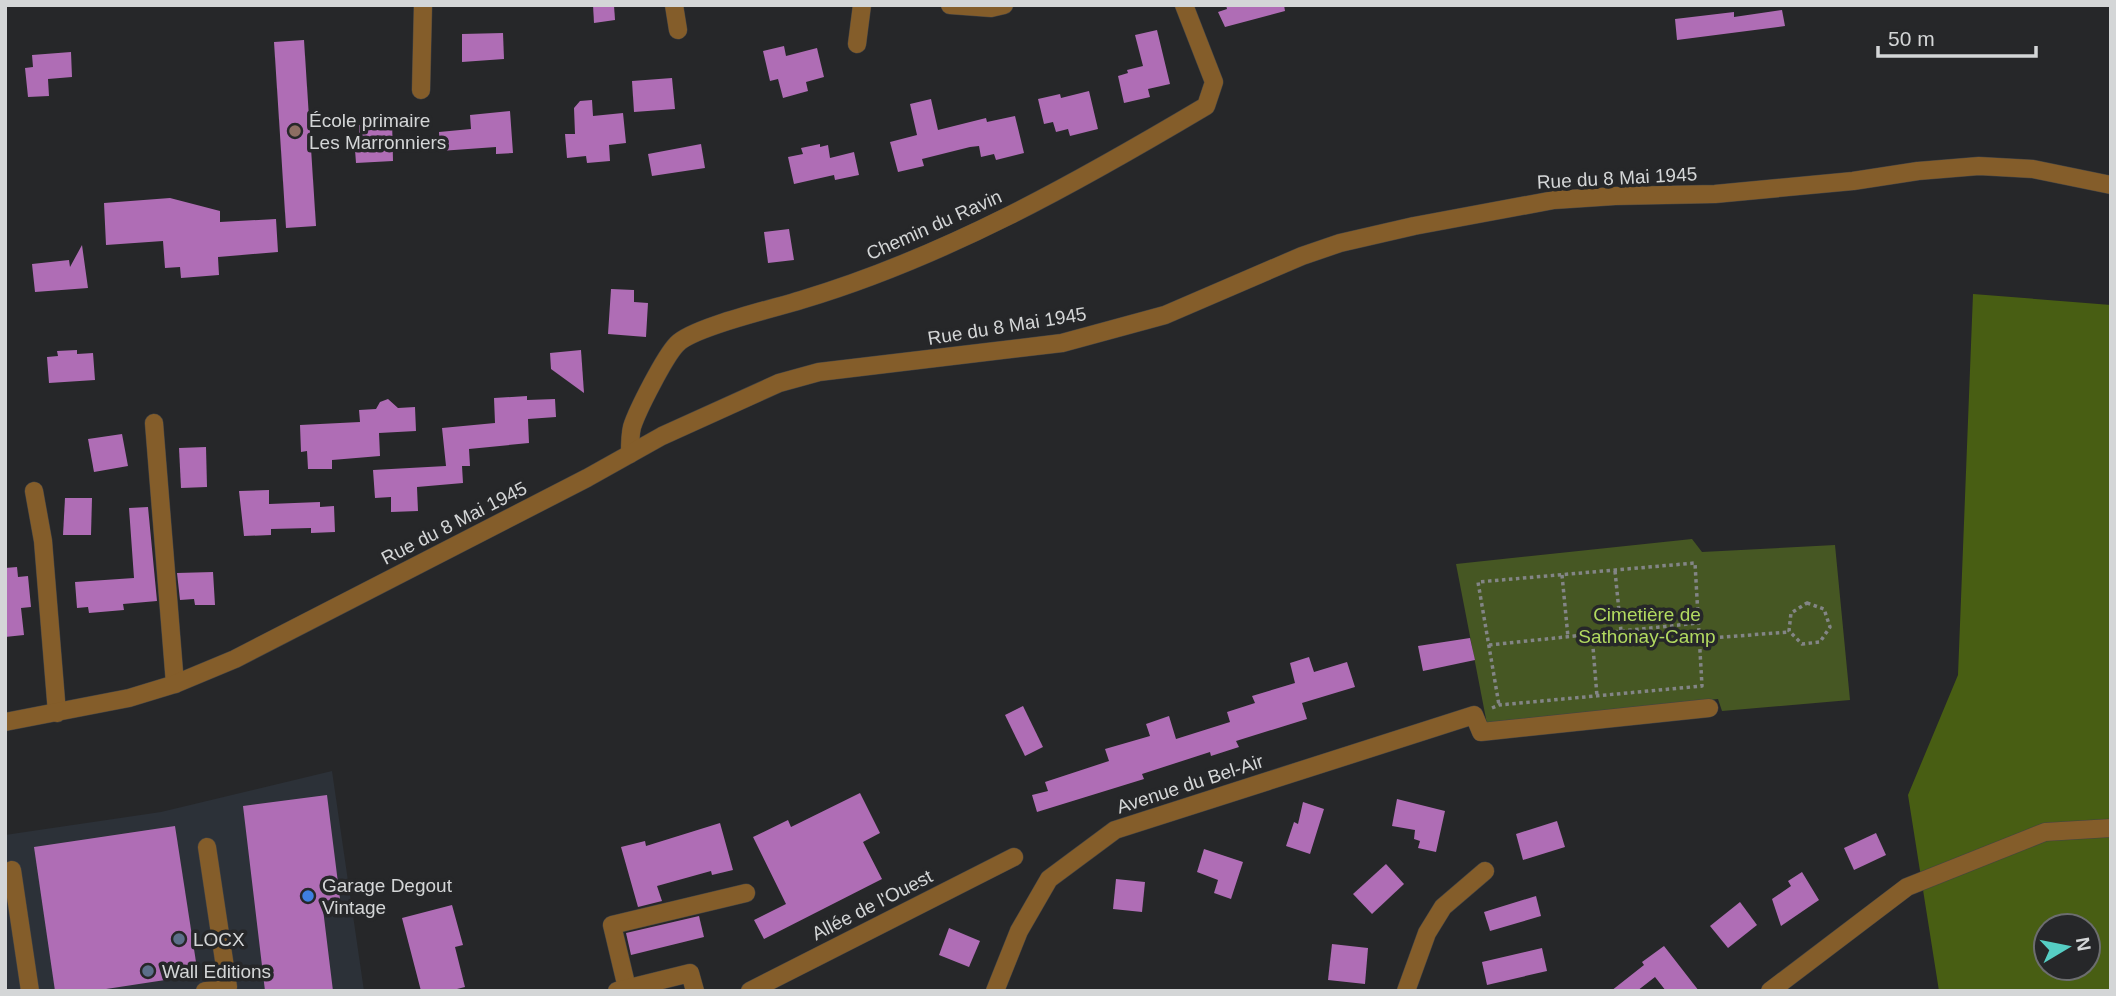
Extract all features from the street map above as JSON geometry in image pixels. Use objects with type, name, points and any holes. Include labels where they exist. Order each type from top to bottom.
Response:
[{"type":"street","points":[[421,90],[423,5]]},
{"type":"street","points":[[674,5],[678,30]]},
{"type":"street","points":[[857,44],[862,5]]},
{"type":"street","points":[[950,5],[991,8],[1004,5]]},
{"type":"street","name":"Chemin du Ravin","points":[[630,454],[632,428],[658,373],[678,343],[700,331],[843,288],[1006,216],[1100,169],[1206,106],[1214,82],[1184,5]]},
{"type":"street","name":"Rue du 8 Mai 1945","points":[[5,722],[129,698],[175,684],[235,659],[723,407],[779,383],[819,372],[1062,343],[1166,315],[1302,256],[1340,243],[1477,213],[1554,200],[1715,194],[1979,166],[2033,169],[2111,185]]},
{"type":"street","points":[[154,423],[175,684]]},
{"type":"street","points":[[34,491],[43,541],[57,713]]},
{"type":"street","points":[[1474,715],[1481,732],[1709,708]]},
{"type":"street","name":"Avenue du Bel-Air","points":[[995,991],[1019,931],[1049,878],[1115,830],[1474,715]]},
{"type":"street","points":[[1770,991],[1907,887],[2045,832],[2111,828]]},
{"type":"street","points":[[205,991],[228,987],[207,847]]},
{"type":"street","name":"Allée de l'Ouest","points":[[750,991],[1014,858]]},
{"type":"street","points":[[12,870],[30,991]]},
{"type":"street","points":[[1406,991],[1427,933],[1443,907],[1485,871]]},
{"type":"street","points":[[695,991],[690,973],[622,989],[612,925],[746,893]]},
{"type":"path","points":[[1474,715],[1499,705],[1702,686],[1695,563],[1478,582],[1499,705]]},
{"type":"path","points":[[1615,570],[1621,631]]},
{"type":"path","points":[[1562,575],[1568,637]]},
{"type":"path","points":[[1807,603],[1824,609],[1830,627],[1820,642],[1802,645],[1789,631],[1791,613],[1807,603]]},
{"type":"path","points":[[1489,645],[1698,623]]},
{"type":"path","points":[[1699,639],[1789,631]]},
{"type":"path","points":[[1592,635],[1597,696]]},
{"type":"shaded area","points":[[332,771],[364,991],[5,991],[5,835],[161,812]]},
{"type":"green space","points":[[1973,294],[2111,305],[2111,991],[1939,991],[1908,795],[1958,675]]},
{"type":"green space","name":"Cimetière de Sathonay-Camp","points":[[1692,539],[1702,552],[1835,545],[1850,700],[1722,711],[1718,699],[1487,724],[1456,564]]},
{"type":"building","points":[[593,5],[614,5],[615,20],[594,23]]},
{"type":"building","points":[[1226,5],[1284,5],[1285,11],[1225,27],[1218,12],[1227,9]]},
{"type":"building","points":[[1782,10],[1785,26],[1677,40],[1675,19],[1734,12],[1734,17]]},
{"type":"building","points":[[1157,30],[1170,84],[1148,89],[1150,97],[1124,103],[1118,76],[1128,73],[1127,70],[1143,66],[1135,35]]},
{"type":"building","points":[[503,33],[504,59],[462,62],[462,34]]},
{"type":"building","name":"École primaire Les Marronniers","points":[[304,40],[316,226],[286,228],[274,42]]},
{"type":"building","points":[[784,46],[786,56],[817,48],[824,77],[806,82],[808,91],[783,98],[778,79],[770,81],[763,51]]},
{"type":"building","points":[[71,52],[72,77],[48,79],[49,96],[28,97],[25,68],[33,67],[32,55]]},
{"type":"building","points":[[672,78],[675,109],[634,112],[632,81]]},
{"type":"building","points":[[1089,91],[1098,129],[1070,136],[1068,129],[1056,132],[1053,122],[1044,124],[1038,99],[1060,94],[1061,98]]},
{"type":"building","points":[[931,99],[938,130],[986,118],[987,122],[1015,116],[1024,153],[996,160],[994,154],[981,157],[979,146],[970,147],[922,159],[924,166],[898,172],[890,142],[917,135],[910,104]]},
{"type":"building","points":[[592,100],[593,116],[623,113],[626,143],[609,145],[610,161],[587,163],[586,156],[567,158],[565,134],[575,134],[574,108],[580,101]]},
{"type":"building","points":[[510,111],[513,153],[496,154],[496,147],[440,151],[439,132],[471,129],[470,115]]},
{"type":"building","points":[[392,119],[393,161],[356,163],[354,136],[359,136],[359,125],[368,125],[368,120]]},
{"type":"building","points":[[701,144],[705,168],[652,176],[648,154]]},
{"type":"building","points":[[820,144],[820,147],[828,145],[830,158],[854,152],[859,175],[835,180],[834,175],[794,184],[788,157],[803,154],[801,148]]},
{"type":"building","points":[[170,198],[220,211],[220,222],[276,219],[278,252],[218,257],[219,275],[181,278],[180,267],[165,268],[163,241],[106,245],[104,203]]},
{"type":"building","points":[[789,229],[794,260],[768,263],[764,232]]},
{"type":"building","points":[[82,245],[88,288],[35,292],[32,264],[69,260],[70,267]]},
{"type":"building","points":[[611,289],[634,290],[634,302],[648,303],[646,337],[608,334]]},
{"type":"building","points":[[77,350],[77,354],[93,353],[95,380],[49,383],[47,357],[58,356],[57,351]]},
{"type":"building","points":[[581,350],[584,393],[551,369],[550,353]]},
{"type":"building","points":[[527,396],[527,400],[555,399],[556,417],[528,419],[529,443],[469,449],[470,466],[462,466],[463,483],[417,487],[418,511],[391,512],[391,497],[375,498],[373,470],[446,466],[442,428],[495,423],[494,398]]},
{"type":"building","points":[[388,399],[398,408],[415,407],[416,431],[379,433],[380,456],[332,460],[332,469],[308,469],[307,451],[301,452],[300,425],[360,422],[359,410],[376,409],[380,402]]},
{"type":"building","points":[[122,434],[128,466],[94,472],[88,439]]},
{"type":"building","points":[[206,447],[207,487],[181,488],[179,448]]},
{"type":"building","points":[[269,490],[269,504],[320,502],[320,507],[334,506],[335,532],[311,533],[311,528],[271,529],[271,535],[244,536],[239,491]]},
{"type":"building","points":[[65,498],[92,498],[91,535],[63,535]]},
{"type":"building","points":[[148,507],[157,601],[123,604],[124,610],[89,613],[88,607],[77,608],[75,582],[134,578],[129,508]]},
{"type":"building","points":[[17,567],[18,577],[28,576],[31,607],[21,608],[24,635],[5,637],[5,568]]},
{"type":"building","points":[[213,572],[215,605],[195,605],[194,599],[180,600],[177,573]]},
{"type":"building","points":[[1470,638],[1475,660],[1423,671],[1418,646]]},
{"type":"building","points":[[1309,657],[1314,672],[1347,662],[1355,687],[1302,703],[1307,719],[1236,741],[1239,747],[1211,756],[1210,752],[1142,774],[1144,779],[1037,812],[1032,795],[1048,791],[1045,782],[1109,761],[1105,749],[1150,736],[1146,724],[1169,716],[1176,739],[1230,722],[1227,712],[1255,703],[1252,696],[1295,683],[1290,663]]},
{"type":"building","points":[[1023,706],[1043,747],[1025,756],[1005,715]]},
{"type":"building","points":[[860,793],[880,833],[863,842],[882,879],[764,939],[754,920],[786,904],[753,837],[788,820],[791,827]]},
{"type":"building","points":[[327,795],[340,899],[322,901],[333,991],[265,991],[243,806]]},
{"type":"building","points":[[1397,799],[1445,811],[1436,852],[1418,848],[1420,841],[1414,839],[1415,830],[1392,826]]},
{"type":"building","points":[[1303,802],[1324,809],[1310,854],[1286,846],[1294,822],[1298,824]]},
{"type":"building","points":[[1557,821],[1565,847],[1523,860],[1516,834]]},
{"type":"building","points":[[720,823],[733,870],[712,875],[711,871],[657,886],[662,901],[638,907],[621,847],[645,841],[646,846]]},
{"type":"building","points":[[175,826],[198,975],[93,991],[55,991],[34,847]]},
{"type":"building","points":[[1876,833],[1886,855],[1854,870],[1844,848]]},
{"type":"building","points":[[1204,849],[1243,862],[1231,899],[1214,893],[1218,880],[1197,872]]},
{"type":"building","points":[[1386,864],[1404,884],[1372,914],[1353,894]]},
{"type":"building","points":[[1802,872],[1819,900],[1781,926],[1772,899],[1791,886],[1788,881]]},
{"type":"building","points":[[1116,879],[1145,882],[1142,912],[1113,909]]},
{"type":"building","points":[[1536,896],[1541,916],[1490,931],[1484,912]]},
{"type":"building","points":[[1740,902],[1757,925],[1728,948],[1710,926]]},
{"type":"building","points":[[452,905],[463,945],[455,947],[465,987],[449,991],[421,991],[402,918]]},
{"type":"building","points":[[699,916],[704,937],[631,955],[626,933]]},
{"type":"building","points":[[949,928],[980,941],[969,967],[939,955]]},
{"type":"building","points":[[1332,944],[1368,948],[1365,984],[1328,980]]},
{"type":"building","points":[[1664,946],[1699,991],[1666,991],[1655,977],[1637,991],[1611,991],[1644,965],[1642,962]]},
{"type":"building","points":[[1542,948],[1547,971],[1487,985],[1482,962]]},
{"type":"place","name":"École primaire Les Marronniers","points":[[295,131]]},
{"type":"place","name":"Garage Degout Vintage","points":[[308,896]]},
{"type":"place","name":"LOCX","points":[[179,939]]},
{"type":"place","name":"Wall Editions","points":[[148,971]]}]
